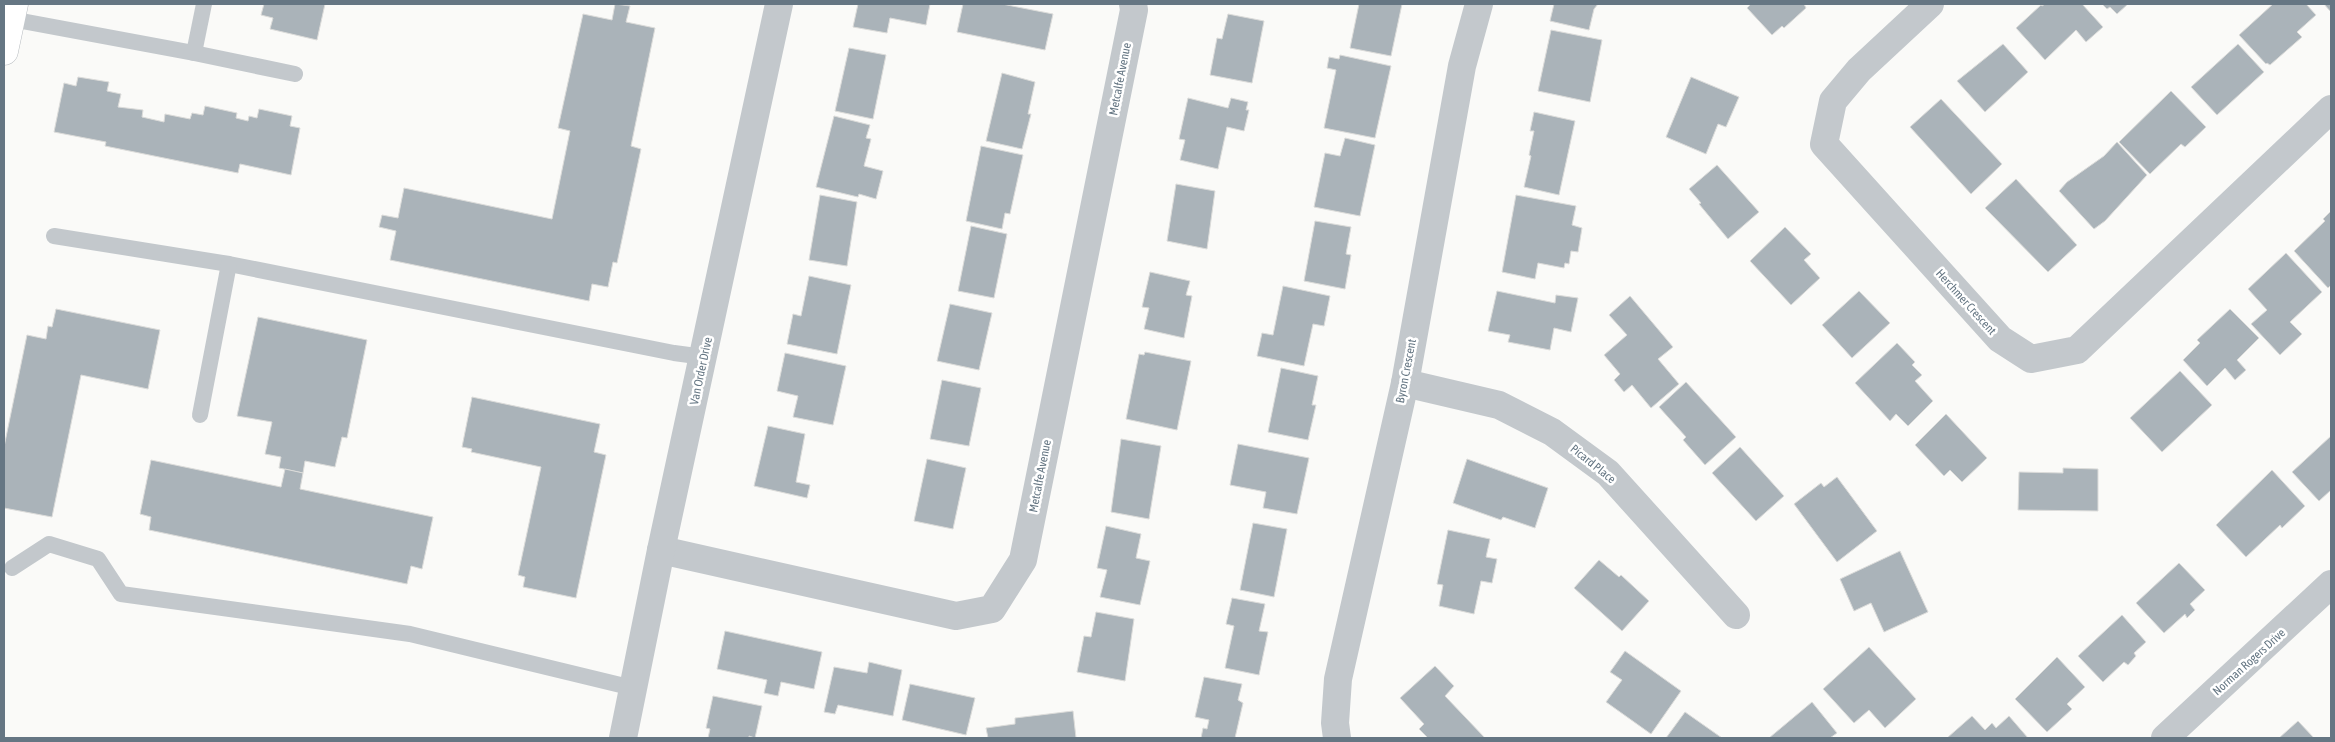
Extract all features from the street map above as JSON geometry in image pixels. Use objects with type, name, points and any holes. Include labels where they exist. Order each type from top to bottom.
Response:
[{"type":"main road","points":[[4,51],[13,11]]},
{"type":"street","name":"Van Order Drive","points":[[623,738],[661,550],[779,4]]},
{"type":"street","name":"Metcalfe Avenue","points":[[661,550],[956,616],[992,609],[1023,560],[1132,20],[1133,4]]},
{"type":"street","name":"Byron Crescent","points":[[1337,738],[1334,723],[1338,679],[1404,383],[1462,66],[1479,4]]},
{"type":"street","name":"Herchmer Crescent","points":[[1930,4],[1859,70],[1833,101],[1824,144],[2000,339],[2030,359],[2077,350],[2331,109]]},
{"type":"street","name":"Picard Place","points":[[1404,383],[1499,405],[1552,432],[1608,473],[1736,615]]},
{"type":"street","name":"Norman Rogers Drive","points":[[2165,738],[2331,584]]},
{"type":"lane","points":[[194,53],[204,4]]},
{"type":"lane","points":[[13,11],[194,53],[295,74]]},
{"type":"lane","points":[[54,236],[229,264],[674,353],[704,357]]},
{"type":"lane","points":[[200,415],[229,264]]},
{"type":"lane","points":[[12,568],[49,544],[98,559],[121,594],[410,634],[633,688]]},
{"type":"building","points":[[264,4],[325,4],[317,40],[270,29],[273,18],[261,15]]},
{"type":"building","points":[[615,4],[630,6],[626,22],[655,28],[631,146],[641,149],[617,263],[613,262],[608,287],[592,284],[589,301],[390,260],[396,231],[379,227],[382,215],[398,218],[404,188],[552,219],[570,131],[558,128],[583,14],[612,20]]},
{"type":"building","points":[[858,4],[930,4],[926,25],[890,18],[887,33],[853,27]]},
{"type":"building","points":[[963,4],[1002,4],[1053,14],[1045,50],[957,32]]},
{"type":"building","points":[[1359,4],[1402,4],[1391,56],[1350,48]]},
{"type":"building","points":[[1554,4],[1598,4],[1594,9],[1589,30],[1550,21]]},
{"type":"building","points":[[1751,4],[1804,4],[1806,8],[1784,28],[1782,26],[1772,35],[1747,8]]},
{"type":"building","points":[[2082,4],[2103,27],[2086,42],[2076,30],[2045,60],[2016,28],[2041,5]]},
{"type":"building","points":[[2102,4],[2128,4],[2117,14],[2110,7],[2107,9]]},
{"type":"building","points":[[2273,4],[2306,4],[2316,15],[2297,32],[2302,37],[2270,65],[2266,64],[2239,35]]},
{"type":"building","points":[[2324,4],[2331,4],[2330,11]]},
{"type":"building","points":[[1228,14],[1264,21],[1252,83],[1210,75],[1217,38],[1222,39]]},
{"type":"building","points":[[1551,30],[1602,40],[1590,102],[1538,91]]},
{"type":"building","points":[[2003,44],[2028,72],[1985,112],[1957,81]]},
{"type":"building","points":[[2238,44],[2264,72],[2217,115],[2191,87]]},
{"type":"building","points":[[849,48],[886,55],[873,119],[835,111]]},
{"type":"building","points":[[1340,55],[1391,66],[1375,138],[1324,128],[1336,70],[1327,68],[1329,57],[1339,59]]},
{"type":"building","points":[[1002,73],[1035,82],[1028,114],[1031,114],[1022,149],[986,141]]},
{"type":"building","points":[[78,77],[109,82],[107,91],[121,94],[118,107],[143,110],[142,117],[164,122],[165,114],[190,119],[192,113],[203,115],[205,106],[237,113],[236,118],[248,121],[249,116],[257,118],[259,109],[292,116],[290,126],[300,128],[291,175],[240,164],[238,173],[105,146],[106,142],[54,132],[64,83],[76,86]]},
{"type":"building","points":[[1691,77],[1739,97],[1726,127],[1718,124],[1706,154],[1666,137]]},
{"type":"building","points":[[2171,91],[2206,127],[2185,147],[2181,144],[2150,174],[2119,142]]},
{"type":"building","points":[[1188,98],[1228,108],[1231,98],[1248,102],[1246,110],[1249,110],[1244,131],[1227,127],[1218,169],[1180,160],[1185,140],[1179,139]]},
{"type":"building","points":[[1941,99],[2002,164],[1971,194],[1910,127]]},
{"type":"building","points":[[1534,112],[1575,121],[1559,195],[1524,187],[1531,156],[1529,155],[1534,131],[1530,131]]},
{"type":"building","points":[[834,116],[870,125],[866,138],[871,139],[864,166],[883,171],[876,199],[859,194],[858,197],[816,187]]},
{"type":"building","points":[[1345,138],[1375,145],[1360,216],[1314,207],[1325,153],[1340,156]]},
{"type":"building","points":[[2117,142],[2147,175],[2105,221],[2094,229],[2059,191],[2067,182],[2104,156]]},
{"type":"building","points":[[981,146],[1023,155],[1010,214],[1005,213],[1002,229],[966,221]]},
{"type":"building","points":[[1717,165],[1759,212],[1728,239],[1689,189]]},
{"type":"building","points":[[2016,179],[2077,245],[2048,272],[1985,208]]},
{"type":"building","points":[[1176,184],[1215,191],[1207,249],[1167,241]]},
{"type":"building","points":[[820,195],[857,202],[847,266],[809,260]]},
{"type":"building","points":[[1516,195],[1576,206],[1572,225],[1582,228],[1578,252],[1571,251],[1569,264],[1565,263],[1564,268],[1538,263],[1535,279],[1502,272]]},
{"type":"building","points":[[2331,211],[2331,285],[2328,288],[2294,251],[2325,221],[2323,219]]},
{"type":"building","points":[[1315,221],[1351,227],[1346,254],[1351,255],[1345,289],[1304,281]]},
{"type":"building","points":[[971,226],[1007,234],[994,298],[958,291]]},
{"type":"building","points":[[1785,227],[1811,254],[1804,260],[1820,278],[1791,305],[1750,261]]},
{"type":"building","points":[[2286,253],[2322,292],[2290,322],[2302,334],[2280,355],[2251,324],[2267,310],[2248,289]]},
{"type":"building","points":[[1150,272],[1190,281],[1186,295],[1192,296],[1184,338],[1144,329],[1149,308],[1142,307]]},
{"type":"building","points":[[809,276],[851,285],[837,354],[787,344],[793,314],[801,316]]},
{"type":"building","points":[[1283,286],[1330,296],[1324,326],[1313,324],[1304,366],[1257,356],[1262,333],[1273,335]]},
{"type":"building","points":[[1497,291],[1555,303],[1556,295],[1578,298],[1571,332],[1554,328],[1550,350],[1508,342],[1510,335],[1488,331]]},
{"type":"building","points":[[1859,291],[1890,323],[1852,358],[1822,325]]},
{"type":"building","points":[[1630,296],[1673,347],[1658,359],[1679,384],[1651,408],[1632,385],[1624,392],[1614,380],[1620,374],[1604,355],[1627,335],[1609,315]]},
{"type":"building","points":[[950,304],[992,313],[979,370],[937,361]]},
{"type":"building","points":[[56,309],[160,330],[148,389],[81,375],[52,517],[4,508],[4,447],[27,335],[46,339],[48,326],[52,327]]},
{"type":"building","points":[[2230,309],[2259,338],[2237,360],[2246,370],[2235,380],[2225,368],[2207,386],[2183,360],[2200,343],[2197,340]]},
{"type":"building","points":[[258,317],[367,340],[347,438],[342,437],[335,467],[305,461],[303,473],[279,468],[281,457],[265,454],[272,422],[237,416]]},
{"type":"building","points":[[1897,343],[1915,362],[1912,365],[1922,375],[1915,381],[1933,401],[1908,426],[1896,414],[1890,421],[1855,383]]},
{"type":"building","points":[[1145,352],[1191,361],[1177,430],[1126,419],[1139,354],[1144,355]]},
{"type":"building","points":[[785,353],[846,366],[833,425],[793,417],[798,396],[777,391]]},
{"type":"building","points":[[1281,368],[1318,376],[1312,405],[1316,405],[1308,440],[1268,432]]},
{"type":"building","points":[[2180,371],[2212,405],[2162,452],[2130,418]]},
{"type":"building","points":[[942,380],[981,388],[969,446],[930,439]]},
{"type":"building","points":[[1686,382],[1736,437],[1705,465],[1683,440],[1686,437],[1659,407]]},
{"type":"building","points":[[472,397],[600,424],[594,452],[606,455],[576,598],[523,587],[525,577],[518,575],[541,467],[471,452],[472,449],[462,447]]},
{"type":"building","points":[[1946,414],[1987,458],[1962,482],[1950,470],[1944,476],[1915,445]]},
{"type":"building","points":[[768,426],[805,434],[796,482],[810,485],[807,498],[754,486]]},
{"type":"building","points":[[2331,436],[2331,490],[2319,501],[2292,472]]},
{"type":"building","points":[[1121,439],[1161,446],[1149,519],[1111,512]]},
{"type":"building","points":[[1238,444],[1309,458],[1297,514],[1263,508],[1266,492],[1230,485]]},
{"type":"building","points":[[1740,447],[1784,496],[1756,521],[1712,473]]},
{"type":"building","points":[[927,459],[966,468],[953,529],[914,521]]},
{"type":"building","points":[[1467,459],[1548,488],[1535,528],[1503,517],[1501,520],[1453,503]]},
{"type":"building","points":[[151,460],[281,487],[285,469],[303,473],[300,489],[433,517],[422,569],[411,566],[407,584],[149,530],[151,517],[140,514]]},
{"type":"building","points":[[2063,468],[2098,469],[2098,511],[2018,510],[2019,472],[2063,473]]},
{"type":"building","points":[[2272,470],[2305,506],[2282,528],[2280,525],[2246,557],[2216,525]]},
{"type":"building","points":[[1837,477],[1877,531],[1837,562],[1794,504],[1821,483],[1824,487]]},
{"type":"building","points":[[1253,523],[1287,529],[1274,597],[1240,590]]},
{"type":"building","points":[[1106,526],[1141,534],[1136,558],[1150,561],[1140,605],[1100,597],[1107,570],[1097,568]]},
{"type":"building","points":[[1448,530],[1490,539],[1486,557],[1497,559],[1492,583],[1481,581],[1474,614],[1439,606],[1443,585],[1437,584]]},
{"type":"building","points":[[1900,551],[1928,612],[1884,632],[1871,603],[1854,611],[1840,579]]},
{"type":"building","points":[[1599,560],[1619,577],[1621,575],[1649,601],[1622,631],[1574,588]]},
{"type":"building","points":[[2179,563],[2205,590],[2190,604],[2195,610],[2187,618],[2185,614],[2164,633],[2136,603]]},
{"type":"building","points":[[1232,598],[1265,604],[1259,631],[1268,632],[1259,675],[1225,668],[1234,626],[1226,624]]},
{"type":"building","points":[[1096,612],[1134,619],[1125,681],[1077,672],[1084,636],[1091,637]]},
{"type":"building","points":[[2122,615],[2146,642],[2134,653],[2136,656],[2128,665],[2124,662],[2103,682],[2078,656]]},
{"type":"building","points":[[725,631],[822,652],[814,689],[781,682],[778,696],[764,693],[767,680],[717,669]]},
{"type":"building","points":[[1869,647],[1916,699],[1885,728],[1869,710],[1854,723],[1823,689]]},
{"type":"building","points":[[1625,651],[1681,691],[1651,734],[1606,702],[1622,680],[1610,672]]},
{"type":"building","points":[[2057,657],[2085,687],[2067,704],[2072,709],[2047,732],[2015,699]]},
{"type":"building","points":[[869,662],[902,670],[893,716],[838,705],[835,714],[824,712],[834,667],[867,673]]},
{"type":"building","points":[[1435,666],[1454,686],[1445,696],[1485,738],[1428,738],[1419,729],[1424,724],[1400,698]]},
{"type":"building","points":[[1204,677],[1242,684],[1238,700],[1243,703],[1235,738],[1201,738],[1203,728],[1207,729],[1209,720],[1195,717]]},
{"type":"building","points":[[910,684],[975,698],[966,735],[902,720]]},
{"type":"building","points":[[713,696],[762,706],[755,738],[749,736],[749,738],[708,738],[710,729],[706,728]]},
{"type":"building","points":[[1812,702],[1837,733],[1830,738],[1769,738]]},
{"type":"building","points":[[1073,711],[1076,738],[988,738],[986,728],[1015,724],[1015,718]]},
{"type":"building","points":[[1685,712],[1722,738],[1666,738]]},
{"type":"building","points":[[1972,716],[1985,730],[1992,723],[1996,728],[2009,716],[2028,738],[1947,738]]},
{"type":"building","points":[[2298,721],[2314,738],[2279,738]]}]
